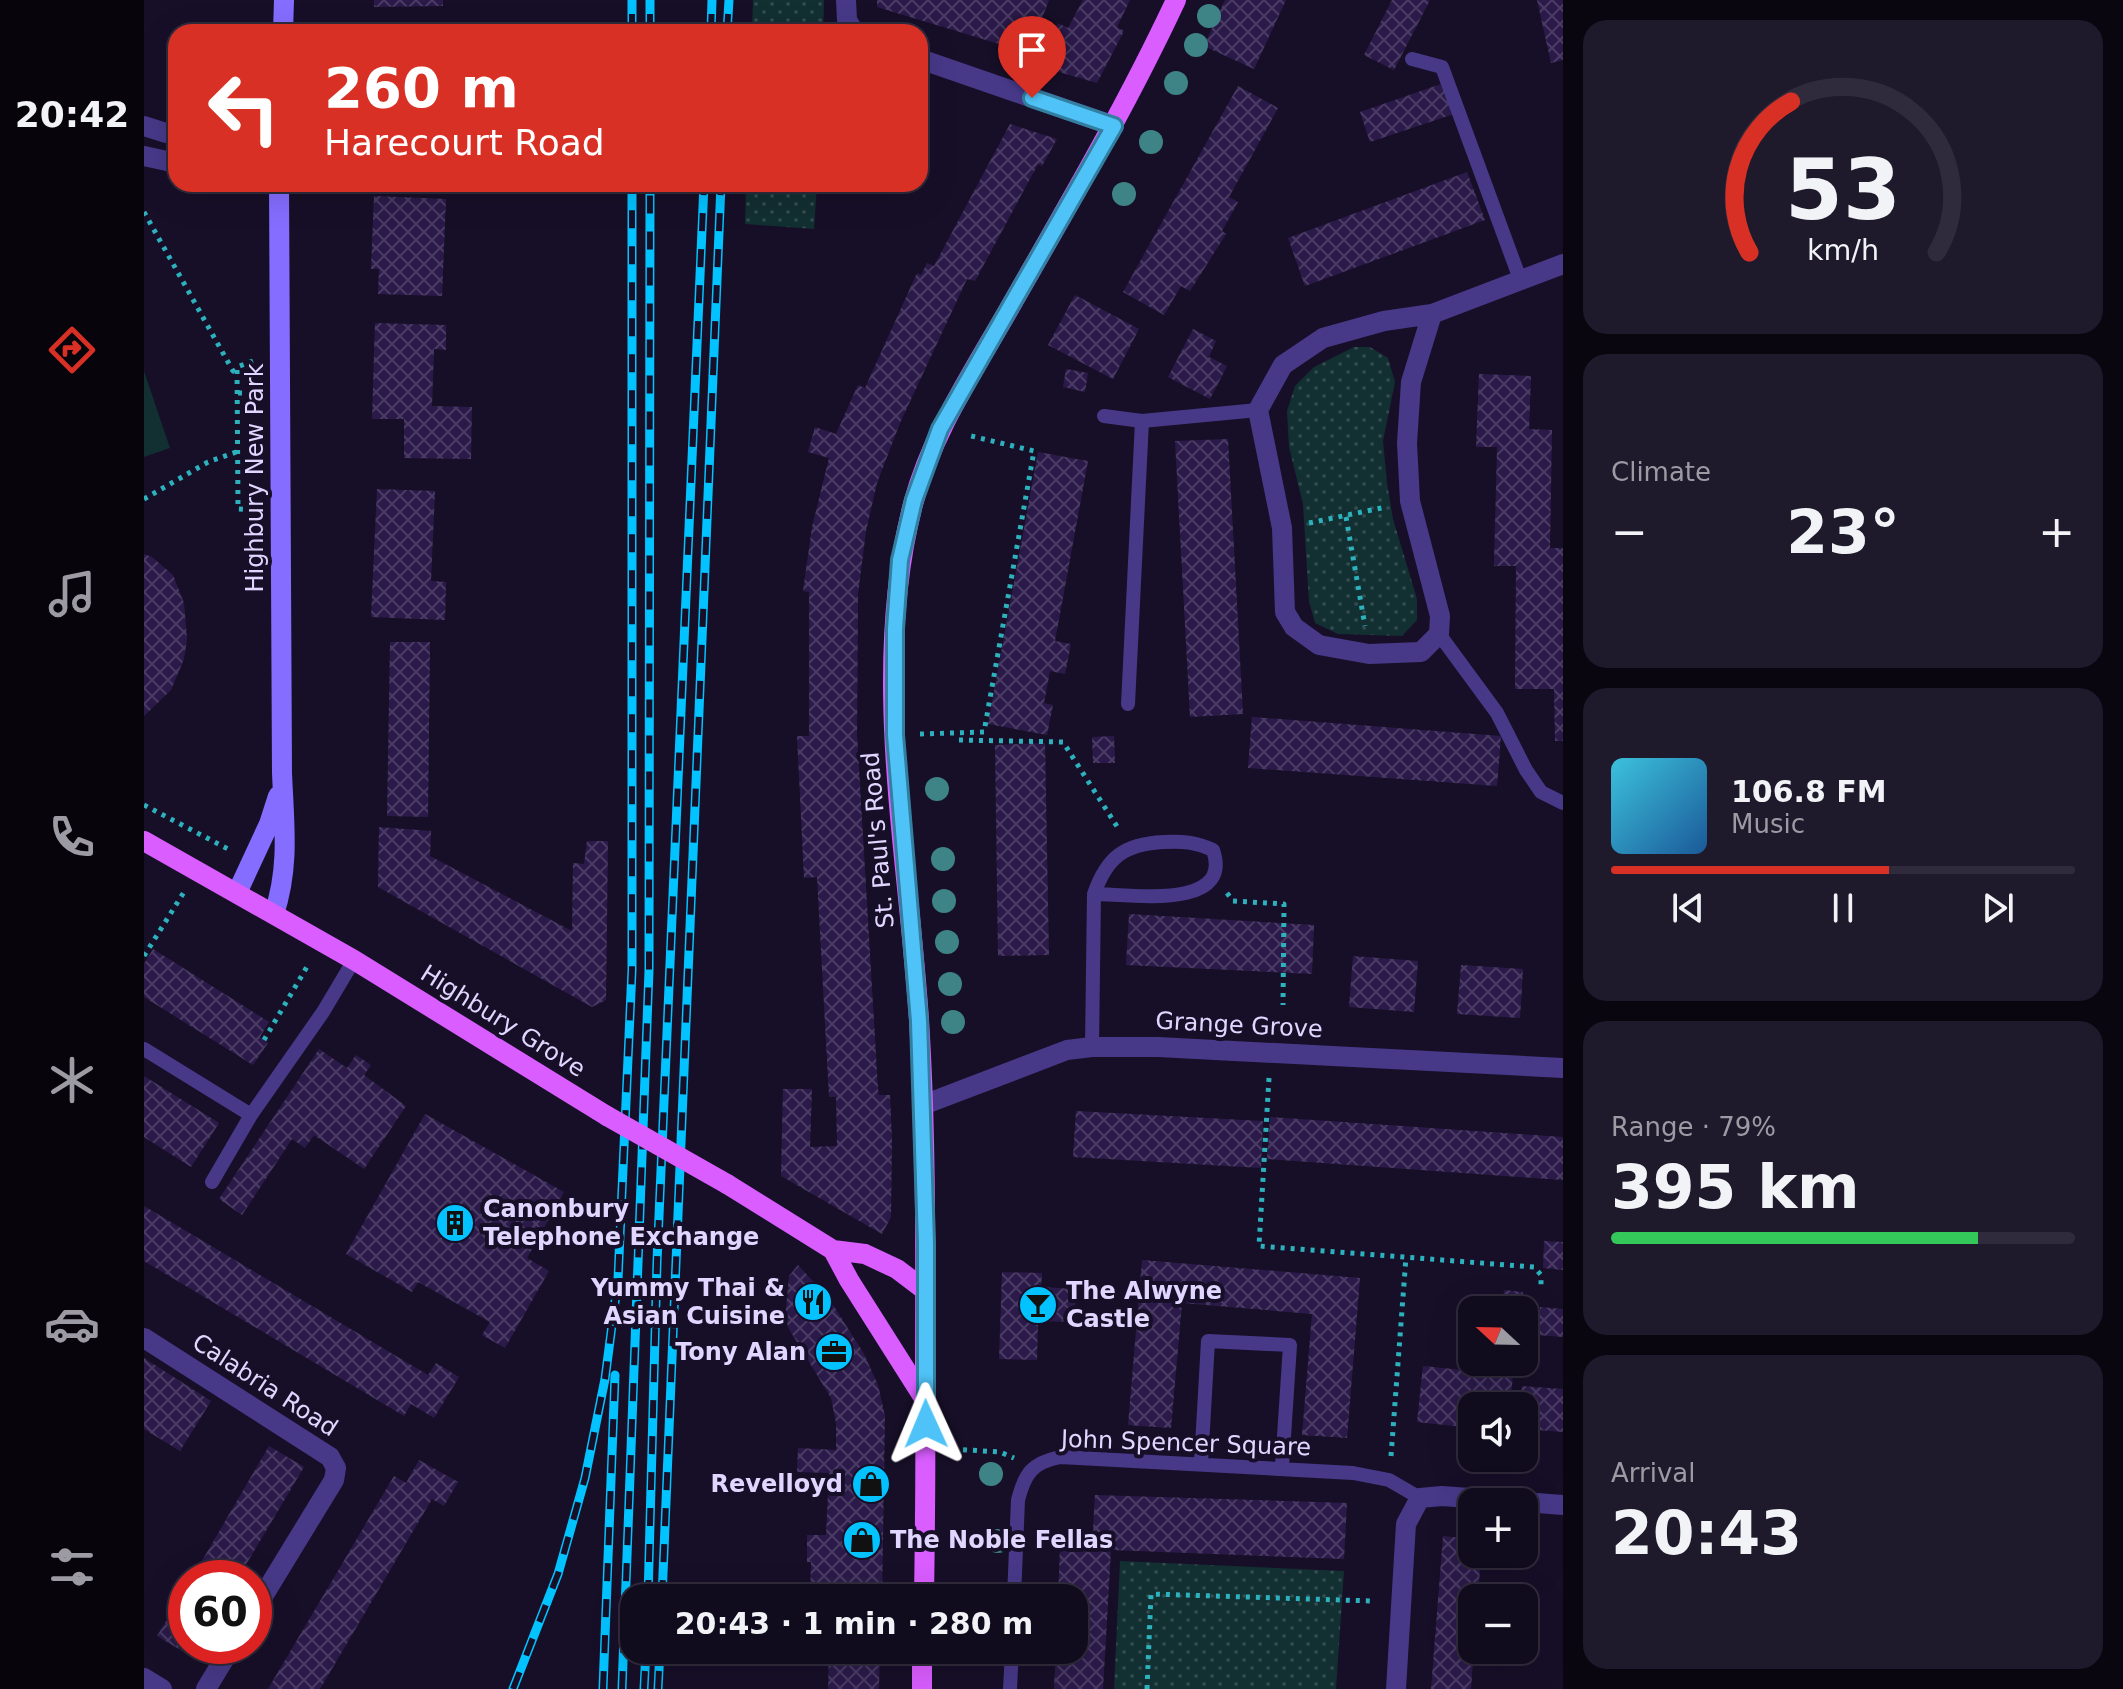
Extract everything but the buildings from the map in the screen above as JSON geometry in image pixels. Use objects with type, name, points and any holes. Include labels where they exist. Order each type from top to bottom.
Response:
[{"type":"main road","name":"St. Paul's Road","points":[[924,1584],[928,1447],[923,1105],[895,735],[895,629],[900,560],[914,500],[940,429],[1114,126],[1176,0]]},
{"type":"main road","name":"Highbury Grove","points":[[144,841],[354,960],[607,1116],[727,1184],[833,1250],[865,1254],[897,1269],[926,1291]]},
{"type":"main road","name":"Highbury Grove","points":[[833,1250],[925,1400]]},
{"type":"main road","points":[[922,1664],[922,1689]]},
{"type":"street","points":[[283,24],[284,0]]},
{"type":"street","points":[[846,0],[849,24]]},
{"type":"street","points":[[928,62],[1114,126]]},
{"type":"street","points":[[144,126],[168,131]]},
{"type":"street","points":[[144,156],[168,161]]},
{"type":"street","name":"Highbury New Park","points":[[274,914],[286,864],[282,773],[279,192]]},
{"type":"street","points":[[1432,314],[1411,382],[1407,443],[1410,501],[1440,616],[1439,634],[1421,652],[1369,654],[1319,645],[1294,627],[1285,612],[1282,528],[1258,410],[1283,365],[1323,338],[1384,321],[1432,314],[1563,264]]},
{"type":"street","name":"Highbury New Park","points":[[237,893],[269,824],[282,773]]},
{"type":"street","name":"Grange Grove","points":[[923,1105],[1043,1058],[1067,1050],[1092,1047],[1158,1047],[1563,1068]]},
{"type":"street","name":"Calabria Road","points":[[144,1338],[330,1457],[336,1468],[334,1480],[272,1582]]},
{"type":"street","points":[[1396,1689],[1406,1524],[1420,1498],[1458,1497]]},
{"type":"street","points":[[1538,1503],[1563,1505]]},
{"type":"street","points":[[206,1689],[221,1664]]},
{"type":"street","points":[[144,1678],[162,1689]]},
{"type":"lane","points":[[1412,59],[1442,67],[1520,279]]},
{"type":"lane","points":[[1104,416],[1142,421],[1258,410]]},
{"type":"lane","points":[[1128,704],[1142,421]]},
{"type":"lane","points":[[1439,634],[1497,713],[1541,792],[1563,803]]},
{"type":"lane","points":[[1092,1047],[1094,894],[1101,875],[1115,857],[1130,847],[1175,834],[1213,850],[1217,863],[1216,875],[1206,887],[1189,893],[1094,894]]},
{"type":"lane","points":[[212,1182],[251,1115],[323,1012],[354,960]]},
{"type":"lane","points":[[144,1049],[251,1115]]},
{"type":"lane","points":[[1201,1463],[1208,1341],[1290,1345],[1282,1467]]},
{"type":"lane","name":"John Spencer Square","points":[[1015,1584],[1018,1500],[1030,1471],[1041,1461],[1060,1457],[1353,1473],[1389,1480],[1420,1498]]},
{"type":"lane","points":[[1010,1689],[1011,1664]]},
{"type":"path","points":[[144,212],[233,371],[237,373]]},
{"type":"path","points":[[245,362],[237,367],[238,509],[250,510]]},
{"type":"path","points":[[238,393],[246,393]]},
{"type":"path","points":[[895,735],[984,732],[1034,451],[940,429]]},
{"type":"path","points":[[144,499],[208,462],[239,451]]},
{"type":"path","points":[[1282,528],[1346,517],[1410,501]]},
{"type":"path","points":[[1346,517],[1369,654]]},
{"type":"path","points":[[959,740],[1063,742],[1130,847]]},
{"type":"path","points":[[144,805],[224,849],[237,850]]},
{"type":"path","points":[[1216,875],[1233,901],[1284,904],[1283,1005]]},
{"type":"path","points":[[144,956],[184,892]]},
{"type":"path","points":[[264,1040],[308,963]]},
{"type":"path","points":[[1271,1053],[1259,1246],[1534,1267],[1541,1275],[1541,1287]]},
{"type":"path","points":[[1389,1480],[1406,1257]]},
{"type":"path","points":[[928,1447],[1000,1452],[1016,1459],[1030,1471]]},
{"type":"path","points":[[1147,1689],[1151,1594],[1402,1602]]},
{"type":"green space","points":[[753,0],[824,0],[823,24],[752,24]]},
{"type":"green space","points":[[746,192],[816,192],[814,229],[745,224]]},
{"type":"green space","points":[[1354,347],[1370,347],[1388,358],[1395,382],[1383,441],[1387,483],[1393,519],[1417,599],[1417,620],[1402,636],[1338,634],[1315,623],[1309,601],[1303,504],[1289,447],[1287,411],[1295,386],[1314,367]]},
{"type":"green space","points":[[144,371],[170,448],[144,457]]},
{"type":"green space","points":[[1120,1561],[1344,1571],[1336,1689],[1114,1689]]},
{"type":"railway","points":[[632,0],[632,24]]},
{"type":"railway","points":[[650,0],[650,24]]},
{"type":"railway","points":[[711,24],[712,0]]},
{"type":"railway","points":[[728,24],[729,0]]},
{"type":"railway","points":[[513,1689],[558,1574],[585,1478],[605,1379],[618,1279],[632,970],[632,192]]},
{"type":"railway","points":[[622,1689],[649,970],[650,192]]},
{"type":"railway","points":[[648,1584],[657,1262],[704,192]]},
{"type":"railway","points":[[663,1584],[721,192]]},
{"type":"railway","points":[[603,1689],[615,1375]]},
{"type":"railway","points":[[644,1689],[645,1664]]},
{"type":"railway","points":[[658,1689],[659,1664]]},
{"type":"place","name":"Canonbury Telephone Exchange","points":[[455,1223]]},
{"type":"place","name":"Yummy Thai & Asian Cuisine","points":[[813,1302]]},
{"type":"place","name":"The Alwyne Castle","points":[[1038,1305]]},
{"type":"place","name":"Tony Alan","points":[[834,1352]]},
{"type":"place","name":"Revelloyd","points":[[871,1484]]},
{"type":"place","name":"The Noble Fellas","points":[[862,1540]]},
{"type":"route","points":[[926,1424],[923,1105],[895,735],[895,629],[900,560],[914,500],[940,429],[1114,126],[1032,98]]}]
